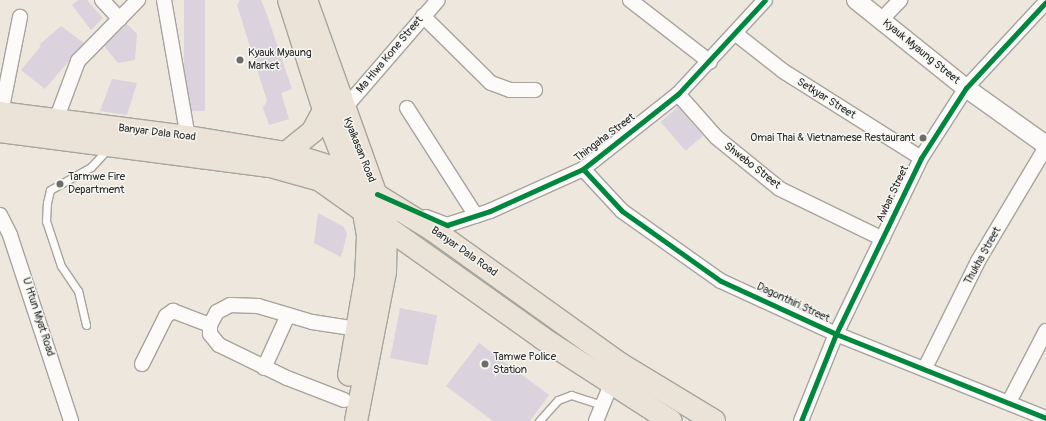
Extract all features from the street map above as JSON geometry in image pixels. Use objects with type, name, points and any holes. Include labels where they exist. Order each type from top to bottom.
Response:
[{"type":"main road","name":"Kyaikasan Road","points":[[289,0],[370,201],[386,224],[385,272],[356,421]]},
{"type":"main road","name":"Kyaikasan Road","points":[[306,0],[333,110],[354,181]]},
{"type":"main road","points":[[286,153],[313,131],[333,110]]},
{"type":"main road","name":"Banyar Dala Road","points":[[0,119],[53,129],[286,153],[331,167],[354,181],[370,201]]},
{"type":"main road","name":"Banyar Dala Road","points":[[175,141],[299,172],[370,201],[433,230],[620,364],[714,421]]},
{"type":"main road","name":"Kyaikasan Road","points":[[341,421],[358,329],[368,254],[370,201]]},
{"type":"main road","points":[[386,224],[542,338],[671,421]]},
{"type":"main road","points":[[385,272],[400,258],[424,253]]},
{"type":"street","points":[[102,0],[120,18]]},
{"type":"street","points":[[53,129],[78,61],[138,0]]},
{"type":"street","points":[[164,0],[175,141]]},
{"type":"street","name":"Ma Hlwa Kone Street","points":[[333,110],[438,0]]},
{"type":"street","points":[[630,0],[710,62]]},
{"type":"street","name":"Thingaha Street","points":[[370,201],[447,225],[476,216],[582,169],[678,94],[736,34],[765,0]]},
{"type":"street","name":"Kyauk Myaung Street","points":[[856,0],[966,88],[1046,146]]},
{"type":"street","points":[[881,20],[900,0]]},
{"type":"street","name":"Awbar Street","points":[[801,421],[836,334],[884,239],[921,158],[966,88],[1046,2]]},
{"type":"street","points":[[423,16],[491,82],[510,90],[535,90]]},
{"type":"street","points":[[0,119],[20,17]]},
{"type":"street","name":"Setkyar Street","points":[[736,34],[783,71],[921,158]]},
{"type":"street","name":"Shwebo Street","points":[[678,94],[716,137],[780,189],[884,239]]},
{"type":"street","points":[[407,108],[476,216]]},
{"type":"street","name":"Thukha Street","points":[[925,368],[978,260],[1046,146]]},
{"type":"street","name":"Dagonthiri Street","points":[[582,169],[622,211],[678,253],[721,281],[836,334],[925,368],[1046,418]]},
{"type":"street","name":"U Htun Myat Road","points":[[0,215],[10,235],[71,421]]},
{"type":"street","points":[[344,400],[264,368],[219,345],[210,334],[210,325],[217,312],[230,306],[258,306],[288,315],[358,329]]},
{"type":"street","points":[[142,364],[166,316],[173,311],[210,325]]},
{"type":"street","points":[[264,368],[288,315]]},
{"type":"street","points":[[1009,402],[1046,331]]},
{"type":"street","points":[[596,421],[612,382]]},
{"type":"lane","points":[[86,325],[78,291],[61,266],[46,221],[47,203],[50,190],[90,167],[113,136]]},
{"type":"lane","points":[[539,421],[558,400],[571,395],[602,405]]},
{"type":"building","points":[[78,0],[87,0],[103,18],[91,30],[72,5]]},
{"type":"building","points":[[184,0],[205,0],[205,111],[184,111]]},
{"type":"building","points":[[240,0],[261,0],[292,89],[281,93],[289,119],[269,125],[263,108],[267,101],[237,5]]},
{"type":"building","points":[[127,24],[137,34],[135,60],[118,63],[104,46]]},
{"type":"building","points":[[61,26],[84,43],[45,89],[21,70],[41,46],[39,45]]},
{"type":"building","points":[[112,79],[137,83],[127,115],[100,111]]},
{"type":"building","points":[[678,107],[703,136],[686,151],[661,122]]},
{"type":"building","points":[[318,213],[344,227],[347,234],[341,257],[314,243]]},
{"type":"building","points":[[400,308],[437,315],[428,365],[390,358]]},
{"type":"building","name":"Tamwe Police Station","points":[[479,343],[549,395],[530,421],[493,421],[446,386]]},
{"type":"cycle path","points":[[377,194],[447,225],[490,211],[583,169],[678,94],[765,0]]},
{"type":"cycle path","points":[[801,421],[836,334],[921,158],[966,88],[1046,2]]},
{"type":"cycle path","points":[[583,169],[622,211],[721,281],[836,334],[1046,418]]},
{"type":"place","name":"Kyauk Myaung Market","points":[[240,60]]},
{"type":"place","name":"Omai Thai & Vietnamese Restaurant","points":[[923,138]]},
{"type":"place","name":"Tarmwe Fire Department","points":[[60,184]]},
{"type":"place","name":"Tamwe Police Station","points":[[485,364]]}]
